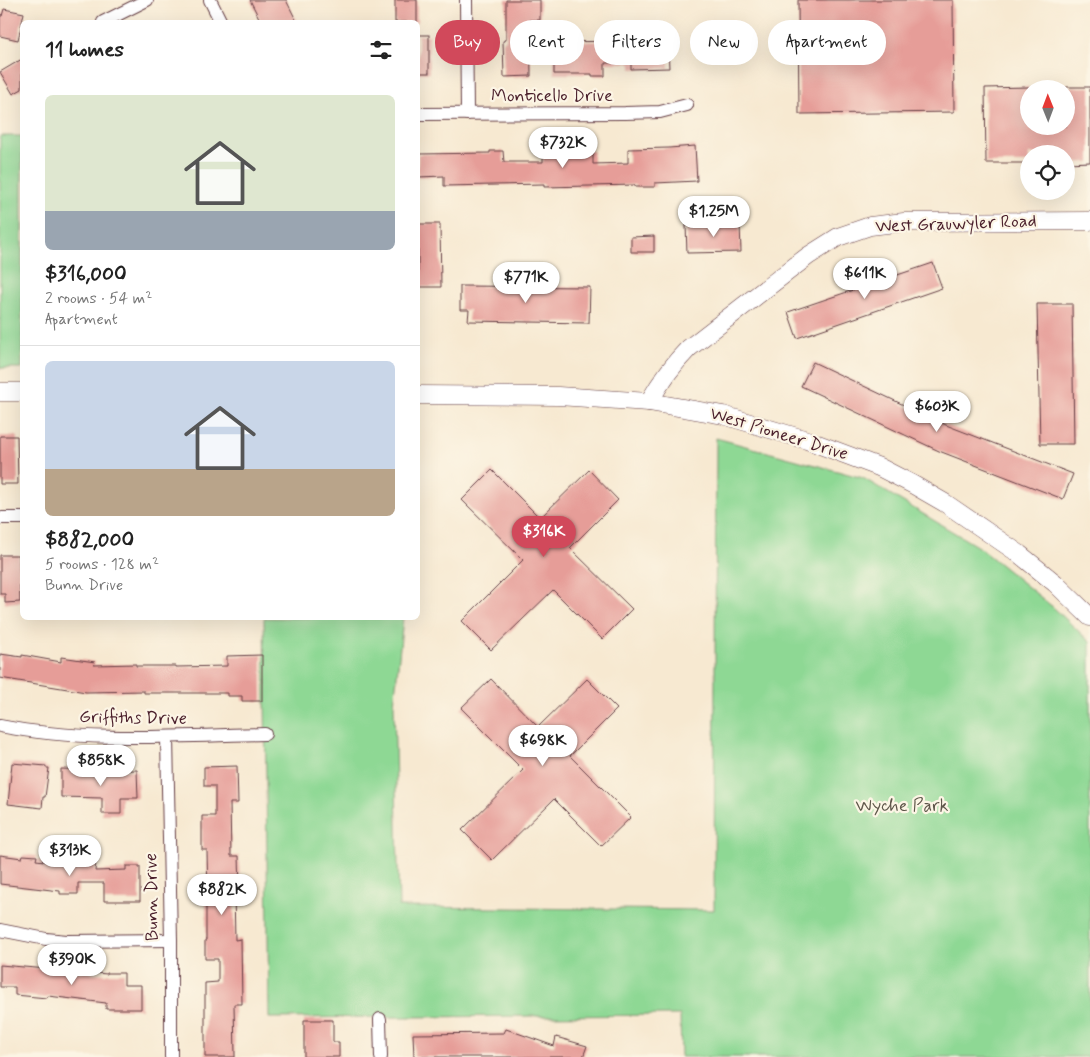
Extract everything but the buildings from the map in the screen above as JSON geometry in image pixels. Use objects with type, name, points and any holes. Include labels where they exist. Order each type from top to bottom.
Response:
[{"type":"main road","name":"West Grauwyler Road","points":[[649,402],[662,379],[689,348],[808,256],[838,238],[870,226],[904,222],[1090,221]]},
{"type":"main road","points":[[0,392],[20,392]]},
{"type":"main road","name":"West Pioneer Drive","points":[[420,395],[558,396],[649,402],[708,412],[760,425],[808,440],[879,467],[945,503],[1018,553],[1055,583],[1090,617]]},
{"type":"street","points":[[107,20],[147,0]]},
{"type":"street","points":[[210,0],[220,20]]},
{"type":"street","points":[[466,0],[467,114]]},
{"type":"street","name":"Monticello Drive","points":[[420,114],[634,113],[660,112],[687,105]]},
{"type":"street","points":[[0,518],[20,518]]},
{"type":"street","name":"Griffiths Drive","points":[[0,726],[88,736],[167,737],[265,734]]},
{"type":"street","name":"Bunn Drive","points":[[167,737],[171,1057]]},
{"type":"street","points":[[0,930],[67,941],[171,940]]},
{"type":"street","points":[[380,1019],[380,1057]]},
{"type":"green space","points":[[0,136],[20,136],[20,368],[0,368]]},
{"type":"green space","name":"Wyche Park","points":[[716,438],[863,478],[980,548],[1054,608],[1090,642],[1090,1057],[681,1057],[680,1015],[269,1018],[264,620],[403,620],[394,705],[399,907],[714,910]]}]
